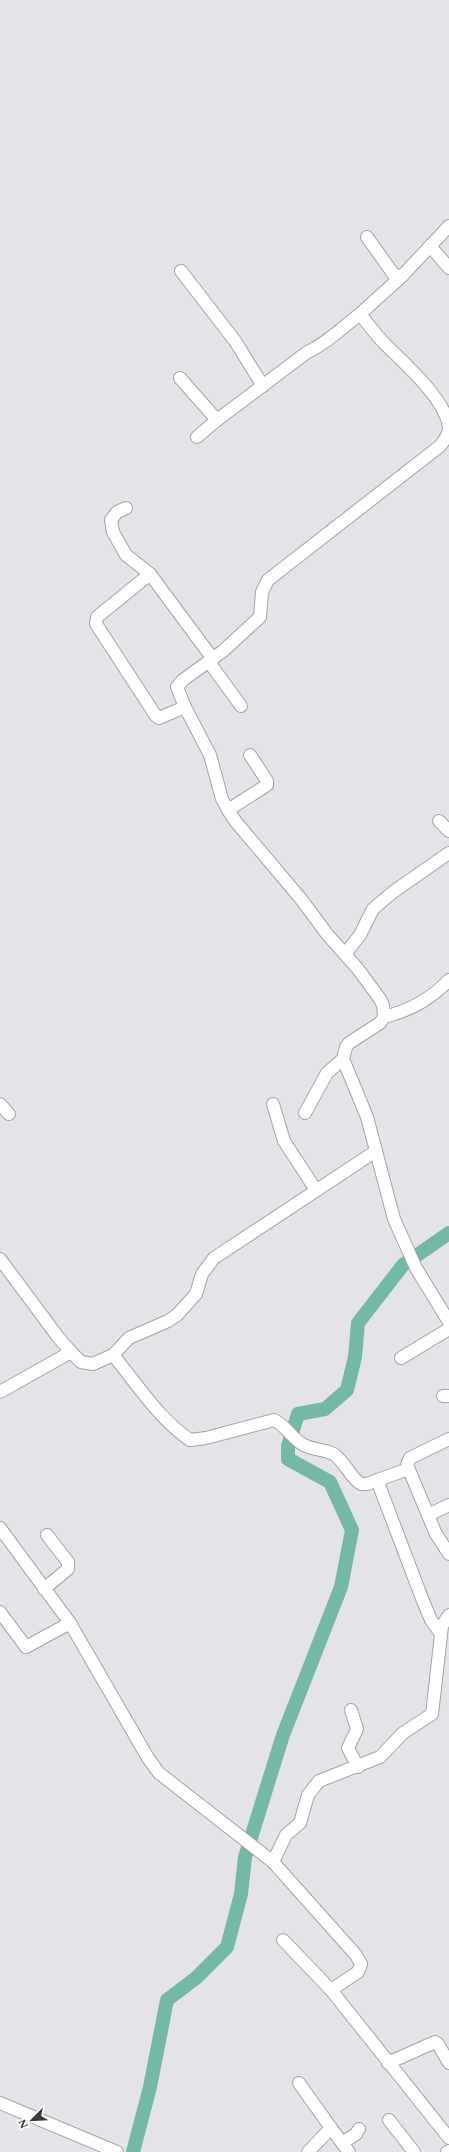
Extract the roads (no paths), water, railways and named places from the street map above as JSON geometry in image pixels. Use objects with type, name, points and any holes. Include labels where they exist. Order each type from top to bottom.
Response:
[{"type":"street","points":[[197,437],[221,415],[263,386],[306,353],[320,346],[339,332],[402,276],[449,226]]},
{"type":"street","points":[[367,238],[394,275],[402,276]]},
{"type":"street","points":[[430,246],[449,268]]},
{"type":"street","points":[[181,271],[235,341],[263,386]]},
{"type":"street","points":[[360,314],[385,344],[419,376],[442,407],[448,423],[447,438],[422,461],[268,580],[262,592],[260,617],[211,660],[177,687],[185,707],[210,755],[222,799],[228,810],[239,826],[301,899],[326,934],[345,954],[380,999],[383,1005],[384,1017]]},
{"type":"street","points":[[180,378],[217,420]]},
{"type":"street","points":[[126,508],[117,512],[113,516],[111,520],[111,527],[126,555],[150,574],[211,660],[241,706]]},
{"type":"street","points":[[150,574],[97,617],[96,624],[156,716],[159,718],[185,707]]},
{"type":"street","points":[[228,810],[267,785],[267,780],[250,755]]},
{"type":"street","points":[[438,821],[449,831]]},
{"type":"street","points":[[345,954],[360,935],[373,909],[393,892],[449,853]]},
{"type":"street","points":[[449,980],[426,1000],[409,1009],[384,1017],[375,1026],[349,1043],[346,1046],[343,1059],[367,1117],[394,1219],[416,1268],[449,1322]]},
{"type":"street","points":[[305,1113],[327,1073],[343,1059]]},
{"type":"street","points":[[0,1104],[9,1114]]},
{"type":"street","points":[[273,1104],[284,1141],[316,1190]]},
{"type":"street","points":[[0,1259],[61,1342],[86,1364],[93,1364],[113,1355],[129,1338],[168,1321],[177,1315],[196,1294],[202,1274],[214,1258],[376,1151]]},
{"type":"street","points":[[401,1358],[449,1329]]},
{"type":"street","points":[[0,1392],[71,1352]]},
{"type":"street","points":[[113,1355],[156,1407],[176,1429],[190,1440],[206,1438],[274,1420],[279,1422],[292,1437],[315,1450],[331,1452],[340,1459],[353,1478],[361,1484],[408,1470]]},
{"type":"street","points":[[448,1551],[428,1515],[408,1470],[407,1462],[410,1458],[449,1439]]},
{"type":"street","points":[[377,1480],[422,1601],[431,1620],[441,1634]]},
{"type":"street","points":[[428,1515],[449,1505]]},
{"type":"street","points":[[0,1528],[70,1623],[154,1767],[165,1779],[273,1862],[360,1960],[361,1964],[358,1972],[331,1990]]},
{"type":"street","points":[[44,1589],[68,1569],[68,1562],[47,1535]]},
{"type":"street","points":[[0,1612],[26,1647],[70,1623]]},
{"type":"street","points":[[273,1862],[286,1835],[300,1823],[308,1795],[314,1786],[325,1777],[358,1767],[385,1754],[399,1736],[432,1714],[443,1622],[449,1615]]},
{"type":"street","points":[[351,1710],[357,1729],[348,1748],[358,1767]]},
{"type":"street","points":[[283,1940],[331,1990],[449,2138]]},
{"type":"street","points":[[388,2063],[434,2042],[438,2044],[449,2063]]},
{"type":"street","points":[[299,2084],[346,2148],[360,2129]]},
{"type":"street","points":[[0,2103],[117,2152]]},
{"type":"street","points":[[389,2120],[414,2152]]},
{"type":"street","points":[[308,2152],[331,2128]]},
{"type":"waterway","points":[[133,2152],[150,2087],[167,2000],[196,1978],[227,1947],[241,1894],[245,1857],[283,1735],[341,1587],[352,1530],[330,1482],[288,1459],[288,1446],[298,1414],[325,1409],[347,1390],[355,1357],[358,1323],[403,1265],[449,1233]]}]
